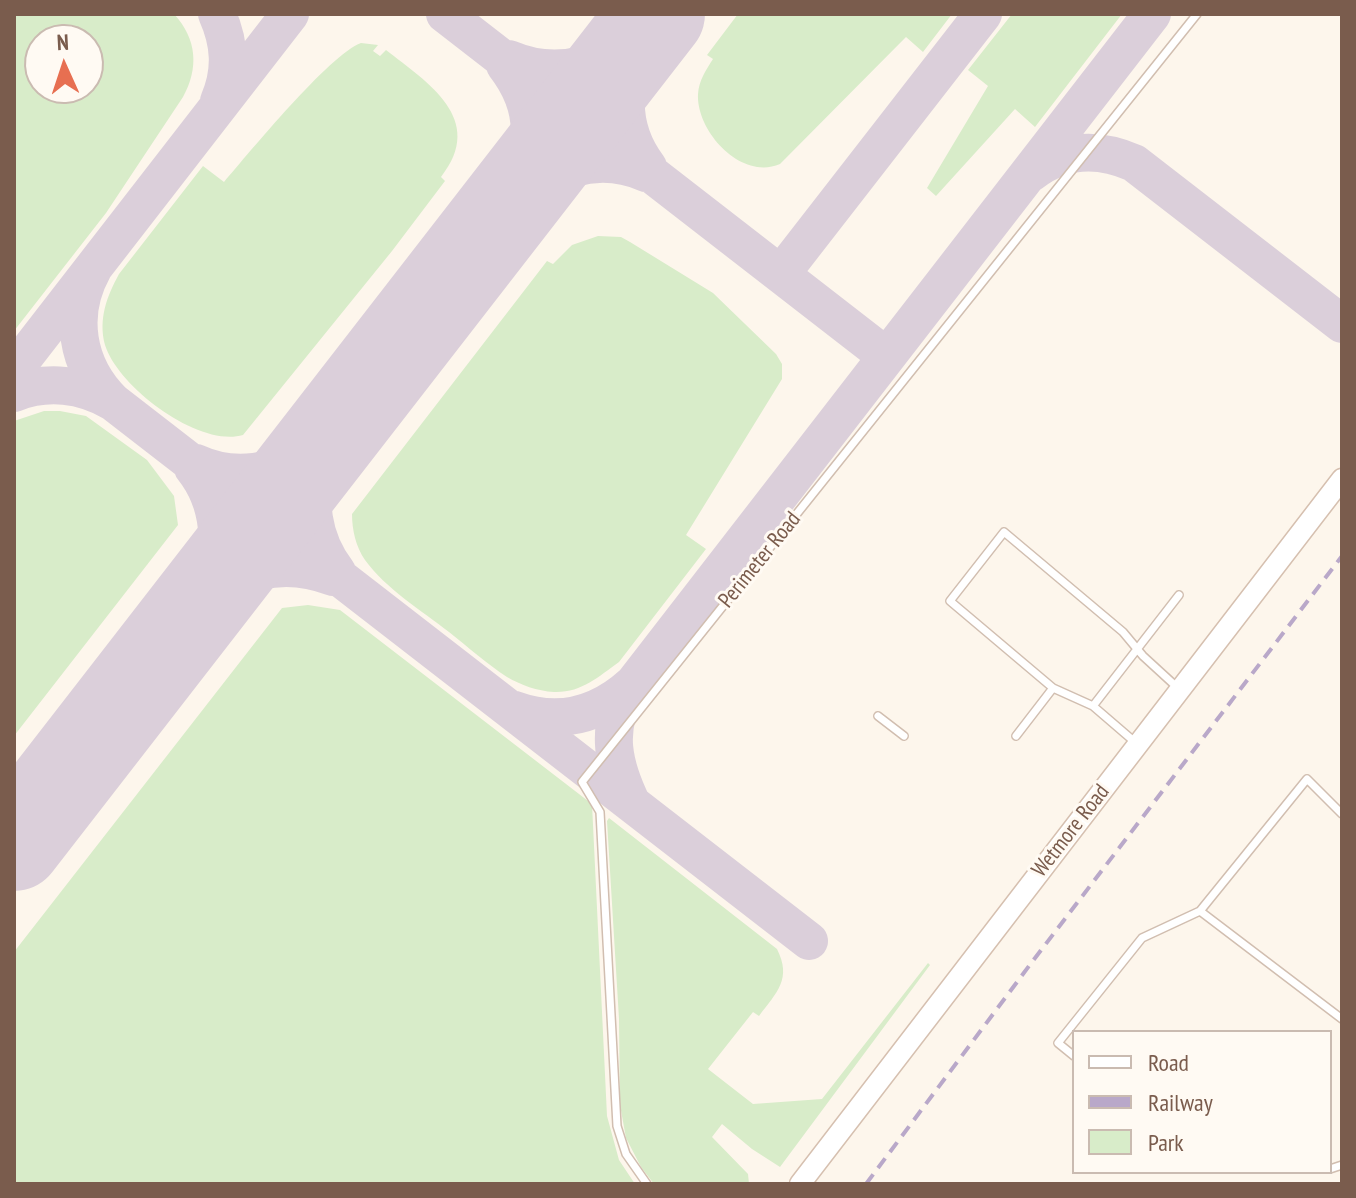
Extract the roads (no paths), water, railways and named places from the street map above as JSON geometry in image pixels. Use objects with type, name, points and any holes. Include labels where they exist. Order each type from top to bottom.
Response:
[{"type":"main road","name":"Wetmore Road","points":[[800,1184],[1342,479]]},
{"type":"lane","name":"Perimeter Road","points":[[647,1184],[626,1154],[617,1126],[600,812],[582,782],[1197,14]]},
{"type":"lane","points":[[1138,744],[1093,706],[1053,688],[950,601],[1004,532],[1123,632],[1180,690]]},
{"type":"lane","points":[[1093,706],[1179,595]]},
{"type":"lane","points":[[1016,736],[1053,688]]},
{"type":"lane","points":[[878,716],[904,736]]},
{"type":"lane","points":[[1072,1054],[1058,1043],[1142,938],[1200,911],[1307,779],[1342,814]]},
{"type":"lane","points":[[1200,911],[1342,1019]]},
{"type":"railway","points":[[866,1184],[1342,556]]}]
